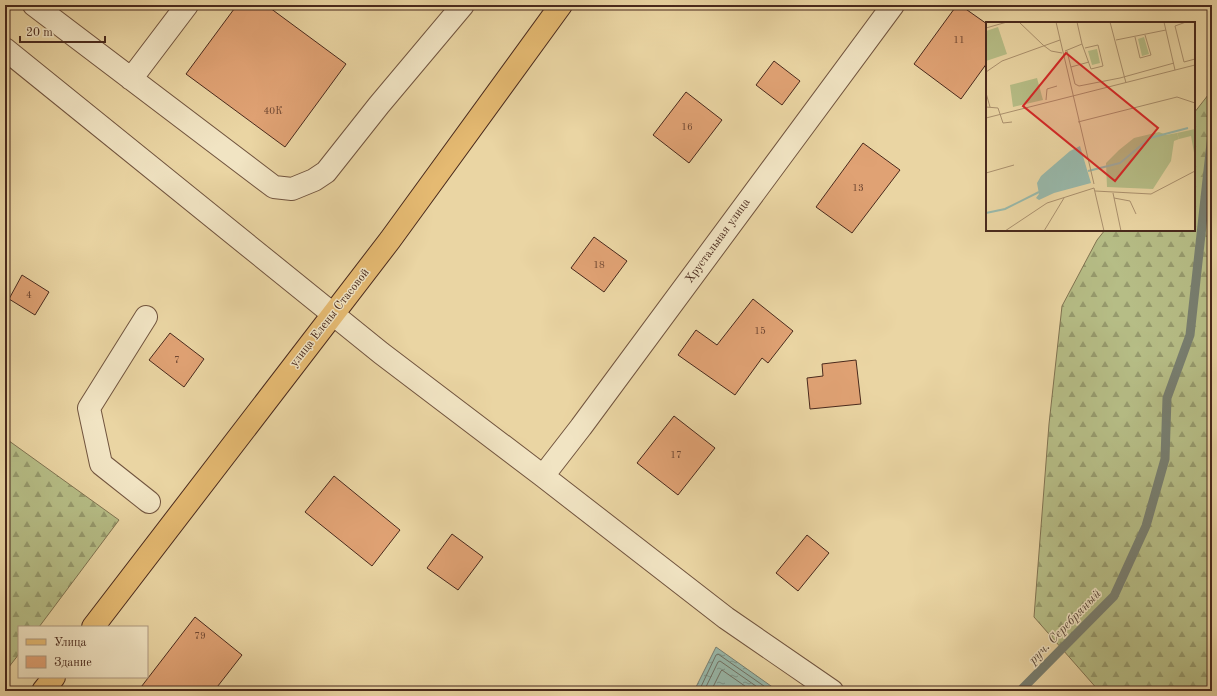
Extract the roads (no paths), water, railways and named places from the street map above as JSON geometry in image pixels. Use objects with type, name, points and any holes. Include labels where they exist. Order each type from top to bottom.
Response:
[{"type":"main road","name":"улица Елены Стасовой","points":[[94,626],[390,240],[561,5]]},
{"type":"main road","points":[[43,691],[53,678]]},
{"type":"street","points":[[34,5],[274,187],[292,189],[314,180],[326,172],[379,105],[463,5]]},
{"type":"street","points":[[131,79],[187,5]]},
{"type":"street","name":"Хрустальная улица","points":[[543,476],[893,5]]},
{"type":"street","points":[[5,49],[381,353],[726,618],[832,691]]},
{"type":"street","points":[[146,317],[89,408],[101,464],[149,502]]},
{"type":"water","points":[[716,647],[778,691],[694,691]]},
{"type":"waterway","name":"руч. Серебряный","points":[[1020,691],[1114,596],[1146,526],[1165,459],[1167,398],[1190,335],[1212,134]]}]
